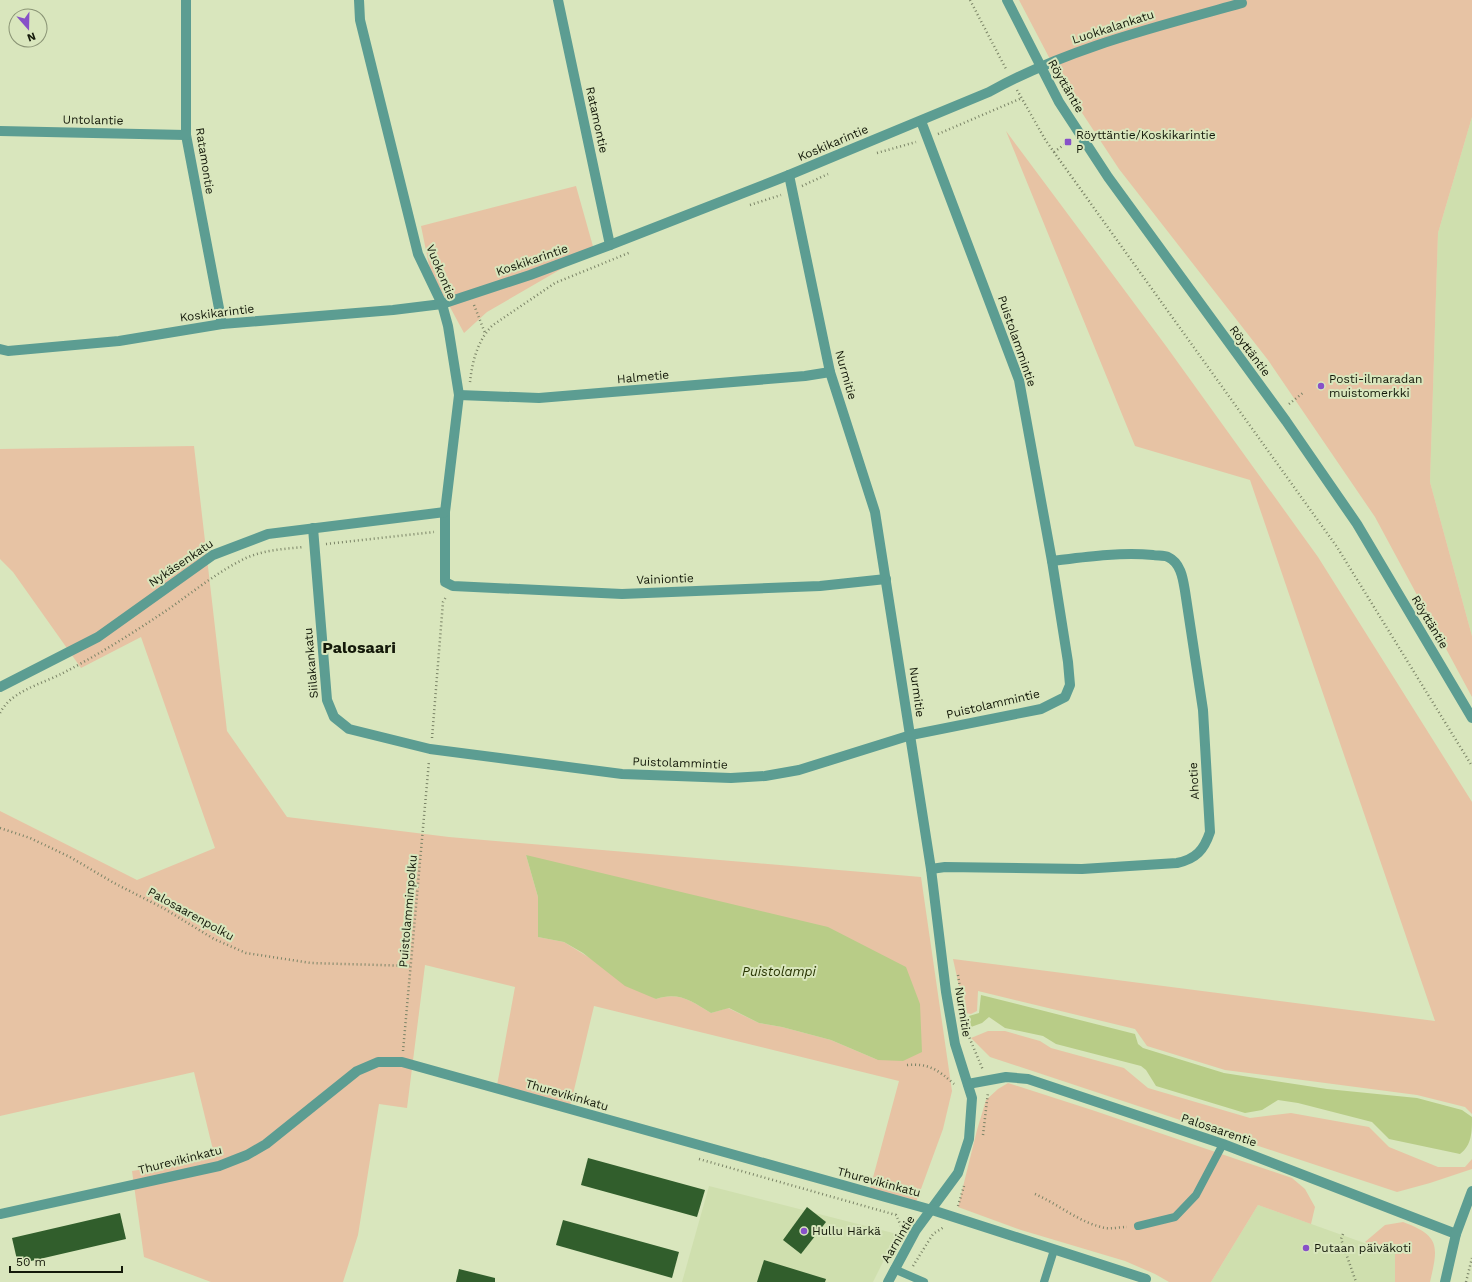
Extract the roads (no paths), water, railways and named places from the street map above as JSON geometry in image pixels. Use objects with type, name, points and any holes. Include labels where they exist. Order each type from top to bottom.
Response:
[{"type":"street","name":"Ratamontie","points":[[186,0],[186,135],[222,324]]},
{"type":"street","name":"Vuokontie","points":[[359,0],[360,20],[418,254],[442,304],[448,326],[459,395],[445,512],[444,531],[449,584]]},
{"type":"street","name":"Ratamontie","points":[[558,0],[610,245]]},
{"type":"street","name":"Röyttäntie","points":[[1007,0],[1059,102],[1108,177],[1279,411],[1357,524],[1472,718]]},
{"type":"street","name":"Luokkalankatu","points":[[1040,67],[1095,44],[1242,3]]},
{"type":"street","name":"Koskikarintie","points":[[0,349],[8,351],[119,341],[222,324],[393,310],[442,304],[530,275],[789,176],[989,92],[1040,67]]},
{"type":"street","name":"Puistolammintie","points":[[430,749],[622,774],[731,778],[765,776],[799,770],[911,735],[1041,709],[1065,697],[1070,685],[1068,662],[1052,561],[1019,380],[921,121]]},
{"type":"street","name":"Untolantie","points":[[0,131],[186,135]]},
{"type":"street","name":"Nurmitie","points":[[789,176],[830,372],[875,512],[911,735],[955,1044],[972,1098],[969,1139],[958,1173],[932,1210]]},
{"type":"street","name":"Halmetie","points":[[459,395],[539,398],[805,376],[830,372]]},
{"type":"street","name":"Nykäsenkatu","points":[[0,687],[98,637],[213,555],[268,534],[445,512]]},
{"type":"street","name":"Siilakankatu","points":[[313,528],[327,700],[334,717],[349,729],[430,749]]},
{"type":"street","name":"Ahotie","points":[[931,869],[945,867],[1082,869],[1177,863],[1188,861],[1198,855],[1206,846],[1210,832],[1204,710],[1186,591],[1177,564],[1167,557],[1143,554],[1105,555],[1052,561]]},
{"type":"street","name":"Vainiontie","points":[[449,584],[622,594],[820,586],[886,579]]},
{"type":"street","name":"Thurevikinkatu","points":[[0,1214],[219,1166],[247,1155],[266,1144],[357,1071],[378,1062],[402,1062],[932,1210],[1146,1280]]},
{"type":"street","name":"Palosaarentie","points":[[968,1084],[1006,1077],[1028,1079],[1223,1144],[1456,1234]]},
{"type":"street","points":[[1445,1282],[1456,1234],[1472,1190]]},
{"type":"street","name":"Aarnintie","points":[[888,1282],[916,1230],[932,1210]]},
{"type":"lane","points":[[1138,1226],[1175,1217],[1196,1195],[1223,1144]]},
{"type":"lane","points":[[1044,1282],[1054,1250]]},
{"type":"lane","points":[[894,1269],[924,1282]]},
{"type":"water","name":"Puistolampi","points":[[526,855],[828,927],[906,967],[920,1004],[922,1052],[903,1061],[878,1060],[831,1040],[782,1027],[759,1023],[729,1008],[711,1013],[685,998],[671,996],[656,999],[625,986],[583,953],[564,942],[538,937],[538,897]]},
{"type":"water","points":[[981,995],[1135,1034],[1138,1044],[1143,1048],[1224,1073],[1327,1089],[1417,1098],[1462,1110],[1472,1117],[1472,1128],[1469,1142],[1467,1147],[1460,1154],[1389,1139],[1372,1122],[1298,1103],[1278,1100],[1262,1110],[1245,1113],[1156,1086],[1146,1070],[1141,1066],[1056,1044],[1043,1036],[1005,1028],[989,1017],[982,1023],[971,1027],[969,1016],[979,1013]]},
{"type":"place","name":"Röyttäntie/Koskikarintie P","points":[[1068,142]]},
{"type":"place","name":"Posti-ilmaradan muistomerkki","points":[[1321,386]]},
{"type":"place","name":"Hullu Härkä","points":[[804,1231]]},
{"type":"place","name":"Putaan päiväkoti","points":[[1306,1248]]},
{"type":"district","name":"Palosaari","points":[[359,647]]}]
